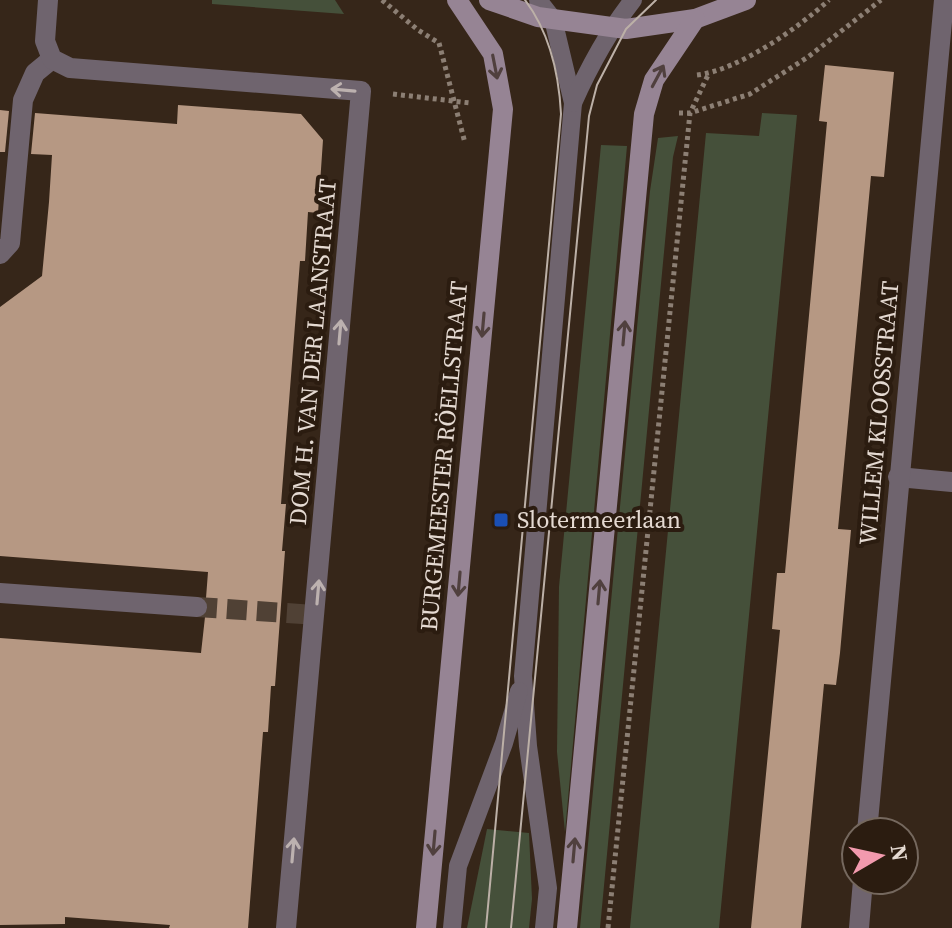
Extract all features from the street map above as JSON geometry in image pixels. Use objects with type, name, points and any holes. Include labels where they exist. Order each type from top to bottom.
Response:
[{"type":"main road","name":"BURGEMEESTER RÖELLSTRAAT","points":[[426,928],[503,109],[493,54],[457,0]]},
{"type":"main road","points":[[489,0],[538,17],[626,29],[695,19],[746,0]]},
{"type":"main road","points":[[567,928],[644,114],[654,80],[695,19]]},
{"type":"street","points":[[0,254],[10,243],[23,100],[35,73],[52,59],[45,41],[48,0]]},
{"type":"street","name":"WILLEM KLOOSSTRAAT","points":[[868,816],[944,0]]},
{"type":"street","name":"DOM H. VAN DER LAANSTRAAT","points":[[52,59],[70,68],[361,91],[286,928]]},
{"type":"street","points":[[898,477],[952,482]]},
{"type":"street","points":[[0,593],[197,607]]},
{"type":"street","points":[[859,928],[862,896]]},
{"type":"lane","points":[[538,0],[553,19],[573,103],[523,676],[528,746],[548,888],[544,928]]},
{"type":"lane","points":[[573,103],[594,57],[633,0]]},
{"type":"lane","points":[[452,928],[458,866],[504,743],[523,676]]},
{"type":"path","points":[[608,928],[690,113],[709,73]]},
{"type":"green space","points":[[212,0],[335,0],[344,14],[212,4]]},
{"type":"green space","points":[[762,113],[797,115],[719,928],[630,928],[706,133],[759,136]]},
{"type":"green space","points":[[678,136],[673,157],[600,928],[580,928],[650,191],[658,138]]},
{"type":"green space","points":[[601,145],[627,146],[565,832],[557,752],[559,587]]},
{"type":"green space","points":[[487,829],[529,833],[532,899],[529,928],[467,928]]},
{"type":"building","points":[[825,65],[894,72],[884,177],[871,176],[838,529],[851,530],[840,653],[836,685],[824,684],[801,928],[751,928],[780,630],[772,629],[777,573],[785,573],[827,122],[819,121]]},
{"type":"building","points":[[178,105],[301,114],[323,140],[318,213],[308,212],[305,261],[300,261],[281,504],[286,504],[282,551],[285,551],[275,686],[271,686],[268,732],[263,732],[248,928],[169,928],[170,925],[65,917],[65,924],[0,925],[0,638],[201,653],[205,617],[210,609],[206,598],[208,572],[0,556],[0,307],[42,276],[49,202],[52,155],[31,154],[35,113],[177,124]]},
{"type":"building","points":[[0,110],[9,111],[5,152],[0,152]]},
{"type":"tunnel","points":[[197,607],[316,615]]},
{"type":"tram line","points":[[486,928],[561,114],[551,54],[525,0]]},
{"type":"tram line","points":[[511,928],[589,116],[597,85],[626,29],[656,0]]},
{"type":"place","name":"Slotermeerlaan","points":[[501,520]]}]
